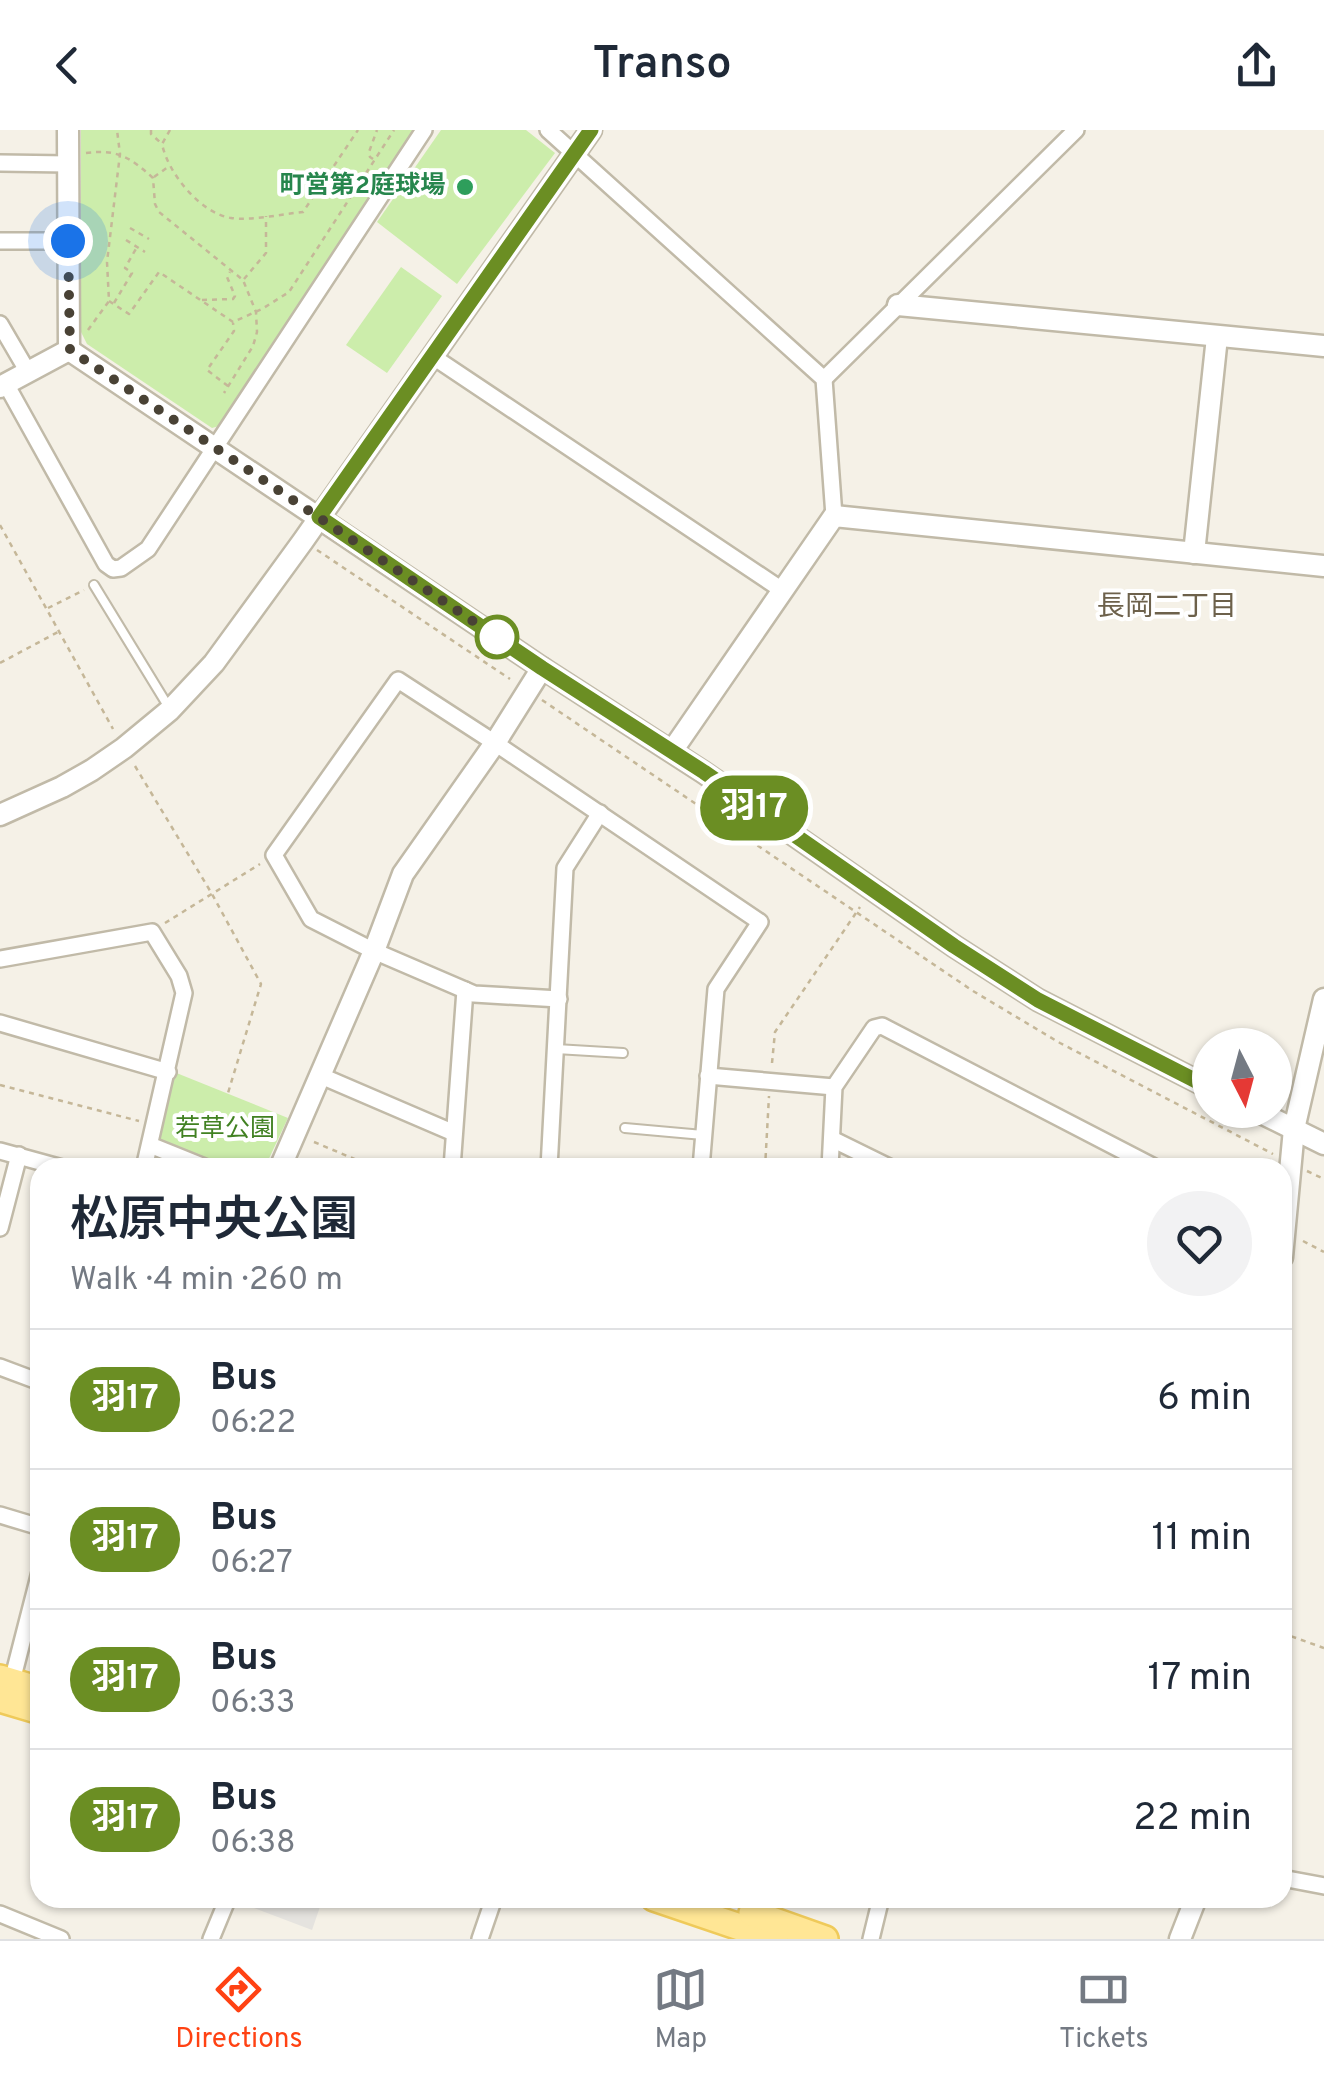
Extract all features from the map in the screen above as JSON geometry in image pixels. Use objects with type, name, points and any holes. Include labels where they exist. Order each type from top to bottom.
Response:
[{"type":"main road","points":[[4,1686],[30,1689]]},
{"type":"main road","points":[[4,1686],[30,1704]]},
{"type":"main road","points":[[684,1908],[775,1939]]},
{"type":"main road","points":[[734,1908],[825,1939]]},
{"type":"street","points":[[68,130],[71,351]]},
{"type":"street","points":[[71,351],[3,386],[106,564],[113,569],[121,568],[148,548],[424,130]]},
{"type":"street","points":[[548,130],[824,379],[834,516],[672,751]]},
{"type":"street","points":[[0,815],[92,770],[124,748],[192,688],[303,541],[591,130]]},
{"type":"street","points":[[824,379],[1076,130]]},
{"type":"street","points":[[0,163],[68,160]]},
{"type":"street","points":[[0,241],[68,241]]},
{"type":"street","points":[[898,305],[1324,346]]},
{"type":"street","points":[[0,324],[28,372]]},
{"type":"street","points":[[1194,553],[1218,337]]},
{"type":"street","points":[[71,351],[1038,1000],[1192,1079]]},
{"type":"street","points":[[432,356],[782,590]]},
{"type":"street","points":[[834,516],[1324,566]]},
{"type":"street","points":[[284,1158],[374,950],[402,874],[495,743],[542,668]]},
{"type":"street","points":[[559,998],[474,994],[311,919],[274,856],[398,680],[760,922],[716,989],[702,1158]]},
{"type":"street","points":[[550,1158],[564,868],[600,813]]},
{"type":"street","points":[[0,959],[152,932],[179,976],[184,994],[147,1158]]},
{"type":"street","points":[[453,1158],[465,990]]},
{"type":"street","points":[[1291,1158],[1324,998]]},
{"type":"street","points":[[0,1023],[168,1072]]},
{"type":"street","points":[[831,1158],[834,1086],[874,1028],[882,1026],[1137,1158]]},
{"type":"street","points":[[320,1076],[454,1133]]},
{"type":"street","points":[[708,1076],[834,1086]]},
{"type":"street","points":[[1294,1129],[1324,1144]]},
{"type":"street","points":[[832,1139],[871,1158]]},
{"type":"street","points":[[150,1145],[182,1158]]},
{"type":"street","points":[[0,1151],[30,1159]]},
{"type":"street","points":[[0,1228],[18,1156]]},
{"type":"street","points":[[0,1368],[30,1378]]},
{"type":"street","points":[[0,1516],[30,1524]]},
{"type":"street","points":[[4,1686],[30,1604]]},
{"type":"street","points":[[1292,1880],[1324,1886]]},
{"type":"street","points":[[211,1939],[224,1908]]},
{"type":"street","points":[[480,1939],[491,1908]]},
{"type":"street","points":[[871,1939],[879,1908]]},
{"type":"street","points":[[1180,1939],[1192,1908]]},
{"type":"street","points":[[0,1914],[61,1939]]},
{"type":"lane","points":[[94,585],[170,710]]},
{"type":"lane","points":[[556,1049],[623,1054]]},
{"type":"lane","points":[[626,1128],[703,1136]]},
{"type":"path","points":[[111,303],[107,262],[120,154],[117,130]]},
{"type":"path","points":[[151,130],[162,144],[177,179],[206,206],[232,218],[304,212],[358,130]]},
{"type":"path","points":[[162,144],[170,130]]},
{"type":"path","points":[[374,160],[369,152],[377,130]]},
{"type":"path","points":[[233,322],[289,292],[394,130]]},
{"type":"path","points":[[68,160],[104,151],[120,154],[152,178],[154,204],[160,212],[243,280],[258,322],[254,346],[224,393]]},
{"type":"path","points":[[152,178],[169,166]]},
{"type":"path","points":[[243,280],[266,253],[266,216]]},
{"type":"path","points":[[130,228],[148,239]]},
{"type":"path","points":[[71,351],[132,273],[125,268],[139,234]]},
{"type":"path","points":[[126,240],[145,252]]},
{"type":"path","points":[[201,300],[233,299],[227,276],[231,270]]},
{"type":"path","points":[[111,303],[129,314],[160,272],[233,322],[234,331],[206,370],[229,386]]},
{"type":"path","points":[[0,525],[261,984],[228,1093]]},
{"type":"path","points":[[303,541],[973,991],[1060,1043],[1280,1158]]},
{"type":"path","points":[[0,663],[60,631]]},
{"type":"path","points":[[152,932],[274,856]]},
{"type":"path","points":[[766,1158],[775,1032],[871,889]]},
{"type":"path","points":[[0,1086],[155,1126]]},
{"type":"path","points":[[294,1133],[353,1158]]},
{"type":"path","points":[[1292,1164],[1324,1178]]},
{"type":"path","points":[[1292,1236],[1324,1252]]},
{"type":"path","points":[[1292,1636],[1324,1648]]},
{"type":"green space","points":[[81,130],[414,130],[219,426],[212,428],[87,344],[81,332]]},
{"type":"green space","name":"町営第2庭球場","points":[[441,130],[526,130],[555,153],[457,284],[377,222]]},
{"type":"green space","name":"町営第2庭球場","points":[[401,267],[442,296],[387,373],[346,345]]},
{"type":"green space","name":"若草公園","points":[[174,1072],[288,1118],[269,1158],[201,1158],[164,1143],[158,1136]]},
{"type":"shaded area","points":[[254,1908],[320,1908],[312,1930]]},
{"type":"bus line","name":"羽17","points":[[591,130],[319,517],[704,772],[954,946],[1038,1000],[1192,1079]]},
{"type":"place","name":"町営第2庭球場","points":[[465,187]]},
{"type":"district","name":"長岡二丁目","points":[[1167,608]]},
{"type":"route","points":[[68,241],[70,350],[510,646],[497,637]]}]
